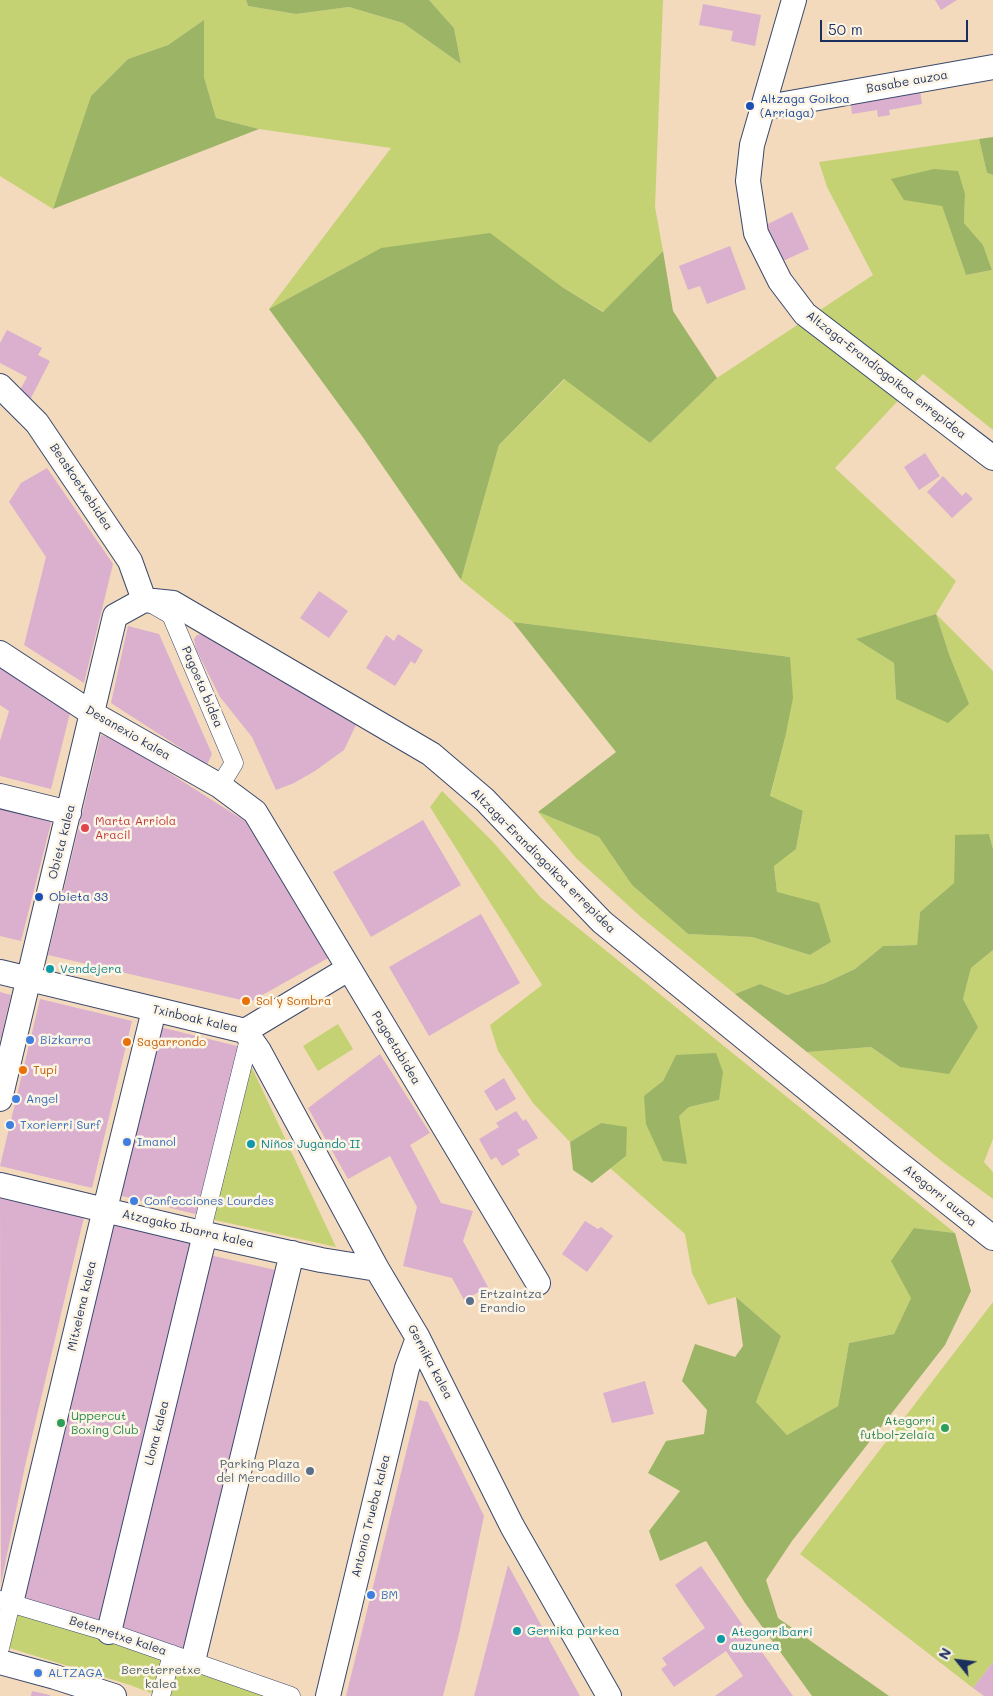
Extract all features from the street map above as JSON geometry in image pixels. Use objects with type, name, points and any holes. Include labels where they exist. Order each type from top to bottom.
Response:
[{"type":"street","name":"Altzaga-Erandiogoikoa errepidea","points":[[794,0],[752,145],[748,181],[756,234],[780,281],[805,314],[993,458]]},
{"type":"street","name":"Basabe auzoa","points":[[762,108],[993,67]]},
{"type":"street","name":"Beaskoetxebidea","points":[[0,386],[37,423],[59,455],[130,561],[144,600]]},
{"type":"street","name":"Altzaga-Erandiogoikoa errepidea","points":[[144,600],[173,603],[431,754],[485,800],[602,922],[887,1154]]},
{"type":"street","name":"Obieta kalea","points":[[0,1099],[116,616],[144,600]]},
{"type":"street","name":"Pagoeta bidea","points":[[144,600],[170,615],[234,763],[220,786]]},
{"type":"street","name":"Desanexio kalea","points":[[0,653],[93,714],[220,786],[255,812]]},
{"type":"street","points":[[0,796],[69,814]]},
{"type":"street","name":"Pagoetabidea","points":[[255,812],[538,1283]]},
{"type":"street","name":"Txinboak kalea","points":[[0,972],[154,1010],[246,1039],[348,969]]},
{"type":"street","name":"Mitxelena kalea","points":[[6,1601],[154,1010]]},
{"type":"street","points":[[205,1227],[246,1039]]},
{"type":"street","name":"Gernika kalea","points":[[246,1039],[259,1051],[378,1269],[418,1338],[512,1526],[609,1696]]},
{"type":"street","name":"Ategorri auzoa","points":[[887,1154],[993,1238]]},
{"type":"street","name":"Atzagako Ibarra kalea","points":[[0,1185],[104,1209],[205,1227],[292,1253],[378,1269]]},
{"type":"street","name":"Llona kalea","points":[[109,1632],[205,1227]]},
{"type":"street","points":[[161,1696],[182,1657],[292,1253]]},
{"type":"street","name":"Antonio Trueba kalea","points":[[328,1696],[407,1368],[418,1338]]},
{"type":"street","points":[[0,1648],[6,1601]]},
{"type":"street","name":"Beterretxe kalea","points":[[6,1601],[109,1632],[291,1696]]},
{"type":"street","points":[[0,1662],[114,1696]]},
{"type":"green space","points":[[0,0],[246,0],[248,6],[296,14],[349,7],[403,23],[461,64],[454,28],[429,0],[663,0],[655,207],[663,251],[604,312],[562,287],[381,248],[269,309],[391,148],[259,129],[216,118],[204,77],[204,20],[168,45],[128,59],[91,96],[53,209],[0,176]]},
{"type":"green space","points":[[246,0],[429,0],[454,28],[461,64],[403,23],[349,7],[296,14],[248,6]]},
{"type":"green space","points":[[204,20],[204,77],[216,118],[259,129],[53,209],[91,96],[128,59],[168,45]]},
{"type":"green space","points":[[993,137],[993,175],[987,173],[979,139]]},
{"type":"green space","points":[[979,139],[987,173],[993,175],[993,430],[923,374],[835,468],[956,581],[936,614],[993,671],[993,849],[989,834],[955,836],[954,883],[920,912],[917,945],[883,946],[855,969],[825,983],[787,995],[760,984],[735,994],[641,917],[576,858],[538,812],[599,837],[632,885],[688,934],[752,937],[810,955],[831,942],[777,892],[774,865],[796,849],[803,812],[770,797],[785,738],[790,657],[513,622],[461,580],[499,445],[565,379],[650,443],[717,378],[873,275],[827,187],[819,162]],"holes":[[[965,194],[964,223],[983,245],[992,270],[966,275],[942,206]],[[936,614],[950,657],[896,699],[894,663],[857,639]]]},
{"type":"green space","points":[[934,169],[958,171],[965,194],[964,223],[983,245],[992,270],[966,275],[942,206],[904,200],[891,179]]},
{"type":"green space","points":[[490,233],[562,287],[603,312],[663,251],[673,311],[717,378],[650,443],[564,379],[499,445],[461,580],[362,436],[269,309],[381,248]]},
{"type":"green space","points":[[936,614],[950,657],[969,704],[948,723],[896,699],[894,663],[856,639]]},
{"type":"green space","points":[[513,622],[790,657],[793,698],[770,796],[803,811],[796,849],[774,866],[777,892],[819,903],[831,942],[810,955],[752,937],[688,934],[632,885],[599,837],[538,812],[616,752]]},
{"type":"green space","points":[[442,791],[494,843],[541,898],[955,1233],[914,1228],[911,1298],[894,1334],[849,1343],[838,1406],[787,1435],[756,1402],[781,1336],[736,1297],[708,1305],[692,1273],[685,1234],[610,1168],[626,1156],[601,1123],[570,1142],[533,1103],[498,1051],[490,1025],[542,985],[430,807]],"holes":[[[676,1055],[719,1100],[689,1107],[679,1116],[663,1081]]]},
{"type":"green space","points":[[989,834],[993,849],[993,950],[971,968],[963,999],[978,1027],[949,1074],[900,1067],[871,1047],[807,1052],[735,994],[760,984],[787,995],[825,983],[855,969],[883,946],[917,945],[920,912],[954,883],[955,835]]},
{"type":"green space","points":[[993,950],[993,1139],[984,1162],[993,1172],[993,1199],[944,1163],[807,1052],[871,1047],[900,1067],[978,1027],[963,999],[971,968]]},
{"type":"green space","points":[[338,1024],[353,1049],[318,1071],[303,1046]]},
{"type":"green space","points":[[716,1053],[723,1072],[719,1100],[689,1107],[679,1116],[687,1164],[663,1161],[646,1124],[644,1096],[663,1081],[676,1055]]},
{"type":"green space","points":[[246,1055],[336,1247],[206,1218]]},
{"type":"green space","points":[[601,1123],[627,1127],[626,1156],[592,1183],[573,1170],[570,1142]]},
{"type":"green space","points":[[914,1228],[955,1233],[971,1291],[945,1345],[792,1541],[766,1580],[778,1618],[889,1696],[812,1696],[745,1603],[706,1541],[660,1561],[649,1531],[680,1491],[648,1473],[666,1441],[704,1434],[707,1410],[682,1381],[695,1344],[735,1357],[743,1346],[736,1297],[781,1336],[756,1402],[787,1435],[838,1406],[849,1343],[894,1334],[911,1298],[891,1261]]},
{"type":"green space","name":"Ategorri futbol-zelaia","points":[[993,1302],[993,1662],[973,1688],[800,1554]]},
{"type":"green space","name":"Bereterretxe kalea","points":[[0,1607],[284,1696],[159,1696],[130,1685],[0,1645]]},
{"type":"building","points":[[935,0],[957,0],[941,10]]},
{"type":"building","points":[[703,4],[761,15],[755,46],[731,41],[733,31],[699,25]]},
{"type":"building","points":[[919,83],[922,104],[889,110],[890,115],[878,117],[877,110],[852,114],[850,95]]},
{"type":"building","points":[[792,212],[809,249],[783,261],[766,225]]},
{"type":"building","points":[[730,246],[746,289],[707,304],[700,286],[688,290],[679,266]]},
{"type":"building","points":[[7,330],[42,348],[38,355],[50,361],[31,398],[19,392],[27,377],[0,363],[0,343]]},
{"type":"building","points":[[925,453],[940,476],[919,490],[904,467]]},
{"type":"building","points":[[47,468],[113,564],[84,683],[24,645],[46,557],[9,502],[21,483]]},
{"type":"building","points":[[943,476],[962,496],[966,492],[973,499],[952,518],[927,492]]},
{"type":"building","points":[[319,591],[348,611],[329,638],[300,618]]},
{"type":"building","points":[[128,626],[159,634],[212,754],[207,765],[111,703]]},
{"type":"building","points":[[208,633],[356,725],[344,750],[315,771],[294,783],[276,790],[252,737],[220,697],[196,649],[194,639],[197,635]]},
{"type":"building","points":[[398,634],[423,650],[415,664],[411,661],[395,686],[366,668],[386,635],[394,641]]},
{"type":"building","points":[[0,664],[70,713],[51,789],[0,776],[0,741],[9,711],[0,705]]},
{"type":"building","points":[[101,735],[116,739],[248,823],[328,958],[250,1002],[48,955]]},
{"type":"building","points":[[0,806],[52,819],[21,941],[0,936]]},
{"type":"building","points":[[423,820],[461,885],[371,937],[333,872]]},
{"type":"building","points":[[481,914],[520,983],[429,1036],[389,967]]},
{"type":"building","points":[[0,992],[11,995],[1,1038],[0,1038]]},
{"type":"building","points":[[40,999],[132,1021],[92,1188],[0,1166]]},
{"type":"building","points":[[156,1026],[245,1048],[203,1216],[114,1194]]},
{"type":"building","points":[[380,1054],[430,1133],[410,1145],[441,1203],[473,1211],[463,1241],[488,1287],[464,1300],[452,1278],[403,1266],[417,1207],[390,1156],[348,1179],[308,1108]]},
{"type":"building","points":[[504,1078],[516,1099],[496,1111],[484,1091]]},
{"type":"building","points":[[516,1111],[523,1121],[526,1119],[538,1138],[517,1150],[520,1155],[502,1166],[496,1157],[491,1160],[479,1139],[499,1127],[496,1123]]},
{"type":"building","points":[[0,1198],[84,1217],[25,1466],[1,1584]]},
{"type":"building","points":[[585,1221],[598,1229],[601,1227],[613,1236],[587,1272],[562,1254]]},
{"type":"building","points":[[108,1223],[198,1243],[101,1624],[29,1602],[23,1592]]},
{"type":"building","points":[[205,1254],[280,1271],[188,1652],[118,1627]]},
{"type":"building","points":[[645,1381],[654,1414],[612,1423],[603,1393]]},
{"type":"building","points":[[419,1400],[428,1402],[484,1516],[459,1634],[443,1696],[346,1696]]},
{"type":"building","name":"Gernika parkea","points":[[508,1565],[580,1696],[474,1696]]},
{"type":"building","name":"Ategorribarri auzunea","points":[[701,1566],[793,1696],[715,1696],[743,1676],[726,1651],[674,1687],[661,1669],[667,1665],[662,1658],[705,1628],[675,1585]]},
{"type":"building","points":[[993,1662],[993,1696],[984,1696],[973,1688]]},
{"type":"building","points":[[32,1691],[50,1695],[50,1696],[31,1696]]},
{"type":"place","name":"Altzaga Goikoa (Arriaga)","points":[[750,106]]},
{"type":"place","name":"Marta Arriola Aracil","points":[[85,828]]},
{"type":"place","name":"Obieta 33","points":[[39,897]]},
{"type":"place","name":"Vendejera","points":[[50,969]]},
{"type":"place","name":"Sol y Sombra","points":[[246,1001]]},
{"type":"place","name":"Bizkarra","points":[[30,1040]]},
{"type":"place","name":"Sagarrondo","points":[[127,1042]]},
{"type":"place","name":"Tupi","points":[[23,1070]]},
{"type":"place","name":"Angel","points":[[16,1099]]},
{"type":"place","name":"Txorierri Surf","points":[[10,1125]]},
{"type":"place","name":"Imanol","points":[[127,1142]]},
{"type":"place","name":"Niños Jugando II","points":[[251,1144]]},
{"type":"place","name":"Confecciones Lourdes","points":[[134,1201]]},
{"type":"place","name":"Ertzaintza Erandio","points":[[470,1301]]},
{"type":"place","name":"Uppercut Boxing Club","points":[[61,1423]]},
{"type":"place","name":"Ategorri futbol-zelaia","points":[[945,1428]]},
{"type":"place","name":"Parking Plaza del Mercadillo","points":[[310,1471]]},
{"type":"place","name":"BM","points":[[371,1595]]},
{"type":"place","name":"Gernika parkea","points":[[517,1631]]},
{"type":"place","name":"Ategorribarri auzunea","points":[[721,1639]]},
{"type":"place","name":"ALTZAGA","points":[[38,1673]]}]
